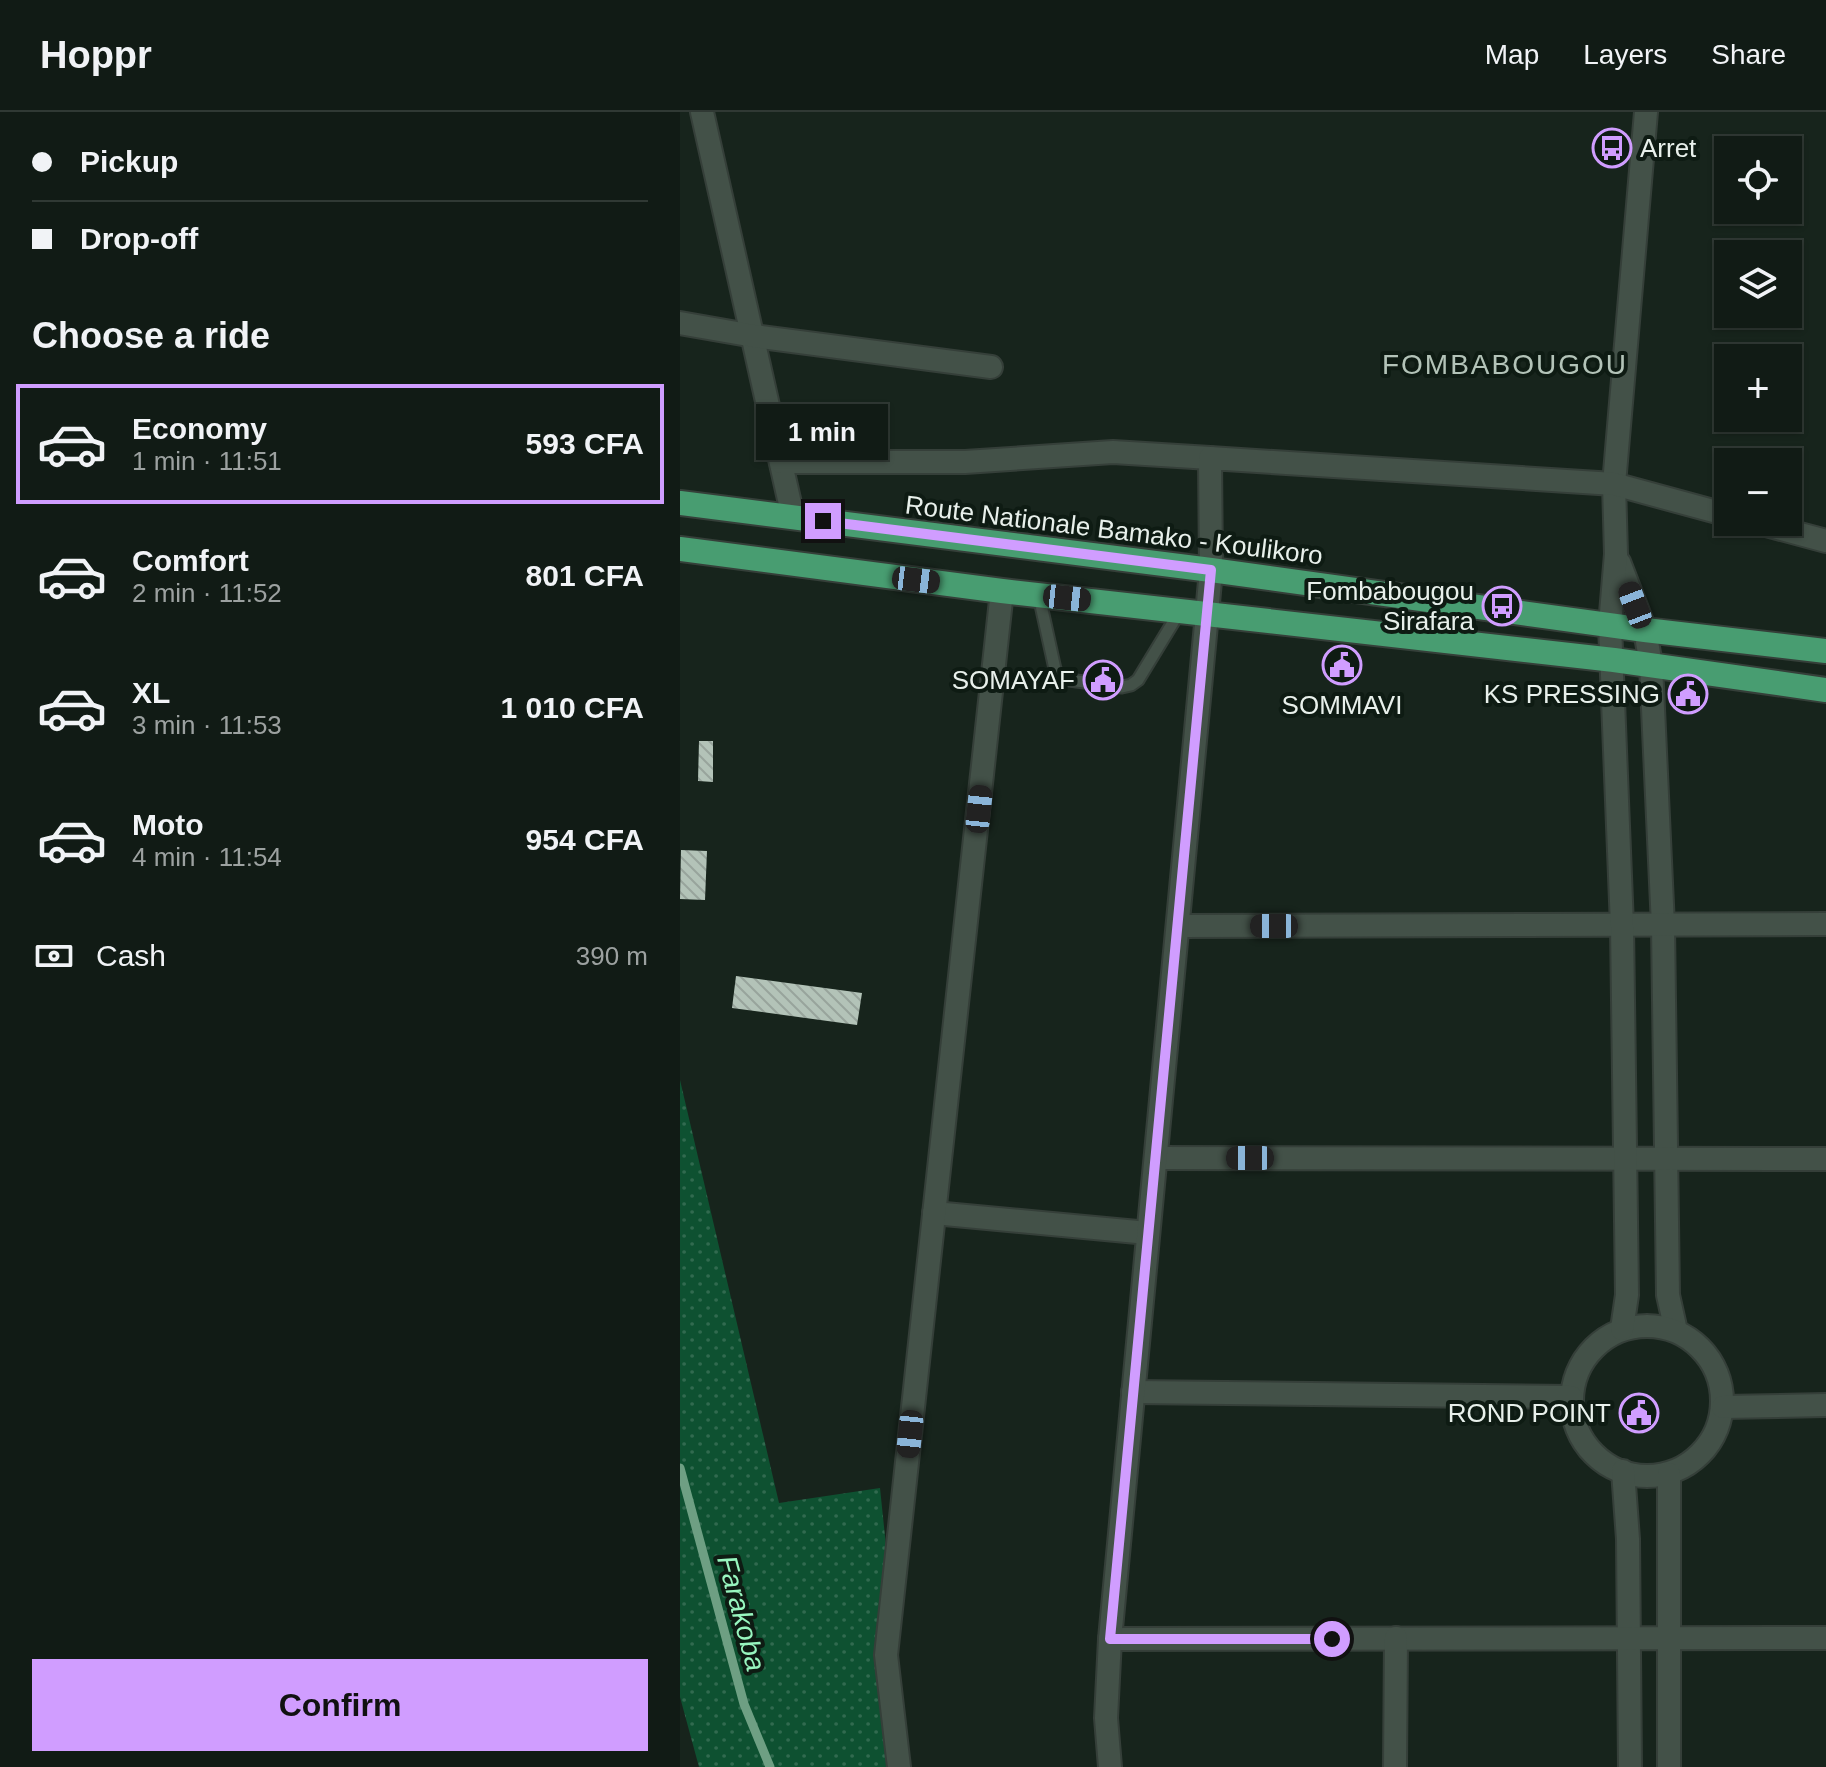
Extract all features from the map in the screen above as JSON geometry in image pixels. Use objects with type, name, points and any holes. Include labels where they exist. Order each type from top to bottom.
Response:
[{"type":"main road","name":"Route Nationale Bamako - Koulikoro","points":[[680,503],[1826,651]]},
{"type":"main road","points":[[680,549],[1002,591],[1614,660],[1826,690]]},
{"type":"street","points":[[702,112],[793,517]]},
{"type":"street","points":[[1622,1329],[1627,1295],[1622,926],[1614,660],[1610,625],[1616,554],[1614,484],[1646,112]]},
{"type":"street","points":[[680,323],[754,336],[991,367]]},
{"type":"street","points":[[781,462],[965,462],[1113,452],[1614,484],[1714,511]]},
{"type":"street","points":[[1110,1767],[1106,1718],[1110,1639],[1211,570],[1210,458]]},
{"type":"street","points":[[1802,535],[1826,541]]},
{"type":"street","points":[[1616,554],[1645,630],[1651,665],[1663,926],[1668,1295],[1676,1331]]},
{"type":"street","points":[[899,1767],[886,1655],[1002,591]]},
{"type":"street","points":[[1179,926],[1826,924]]},
{"type":"street","points":[[1156,1158],[1826,1159]]},
{"type":"street","points":[[934,1213],[1148,1233]]},
{"type":"street","points":[[1651,1325],[1676,1331],[1704,1350],[1719,1377],[1723,1407],[1719,1427],[1701,1455],[1669,1474],[1635,1476],[1602,1462],[1577,1432],[1571,1397],[1581,1363],[1599,1342],[1622,1329],[1651,1325]]},
{"type":"street","points":[[1133,1392],[1571,1397]]},
{"type":"street","points":[[1723,1407],[1826,1405]]},
{"type":"street","points":[[1623,1471],[1628,1539],[1630,1767]]},
{"type":"street","points":[[1669,1474],[1669,1767]]},
{"type":"street","points":[[1395,1767],[1396,1638]]},
{"type":"street","points":[[1110,1639],[1826,1638]]},
{"type":"lane","points":[[1039,595],[1055,669],[1060,677],[1122,687],[1138,680],[1180,611]]},
{"type":"green space","points":[[680,1080],[779,1503],[880,1488],[909,1767],[699,1767],[680,1697]]},
{"type":"building","points":[[699,741],[713,741],[713,782],[698,781]]},
{"type":"building","points":[[681,850],[707,851],[705,900],[680,899]]},
{"type":"building","points":[[736,976],[862,993],[857,1025],[732,1008]]},
{"type":"waterway","name":"Farakoba","points":[[680,1468],[744,1704],[770,1767]]},
{"type":"place","name":"Arret","points":[[1612,148]]},
{"type":"place","name":"Fombabougou Sirafara","points":[[1502,606]]},
{"type":"place","name":"SOMMAVI","points":[[1342,665]]},
{"type":"place","name":"SOMAYAF","points":[[1103,680]]},
{"type":"place","name":"KS PRESSING","points":[[1688,694]]},
{"type":"place","name":"ROND POINT","points":[[1639,1413]]},
{"type":"district","name":"FOMBABOUGOU","points":[[1505,364]]},
{"type":"route","points":[[823,521],[1211,570],[1110,1639],[1332,1639]]}]
